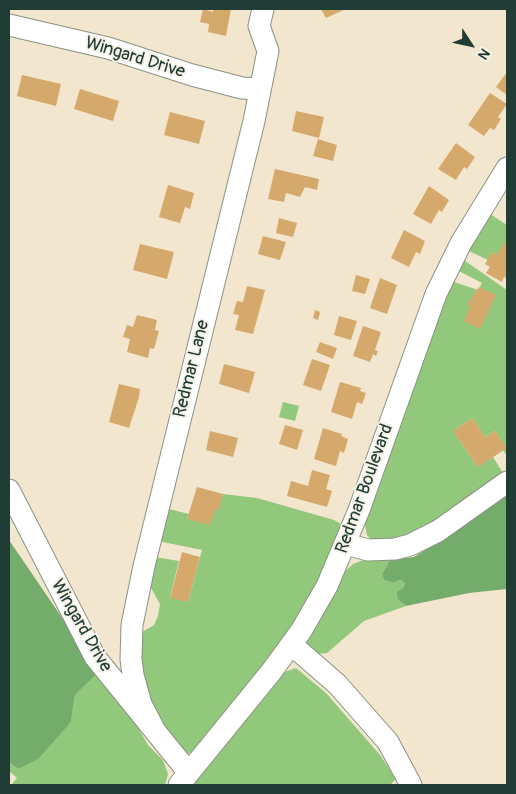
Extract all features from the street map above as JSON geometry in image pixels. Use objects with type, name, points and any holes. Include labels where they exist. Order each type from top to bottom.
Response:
[{"type":"street","name":"Redmar Lane","points":[[154,729],[141,704],[133,675],[130,659],[132,625],[144,566],[260,89],[268,51],[259,26],[264,9]]},
{"type":"street","name":"Wingard Drive","points":[[9,25],[108,48],[192,75],[242,88],[260,89]]},
{"type":"street","name":"Redmar Boulevard","points":[[184,779],[292,644],[327,586],[346,544],[436,294],[461,243],[507,168]]},
{"type":"street","points":[[346,544],[368,550],[395,549],[410,545],[438,531],[507,482]]},
{"type":"street","name":"Wingard Drive","points":[[9,490],[95,657],[154,729],[184,779]]},
{"type":"street","points":[[292,644],[338,684],[388,742],[411,785]]},
{"type":"green space","points":[[487,212],[507,225],[507,241],[497,255],[492,252],[488,260],[467,250]]},
{"type":"green space","points":[[461,258],[507,290],[507,456],[503,450],[506,447],[495,431],[485,437],[472,418],[453,431],[478,467],[493,457],[505,476],[419,537],[373,542],[367,535],[364,520],[451,281],[478,290],[482,283],[457,270]]},
{"type":"green space","points":[[283,402],[299,406],[295,421],[279,417]]},
{"type":"green space","points":[[507,493],[507,589],[469,593],[406,606],[398,600],[397,592],[403,588],[405,583],[400,580],[393,583],[384,580],[382,574],[390,560],[414,557],[448,536]]},
{"type":"green space","points":[[223,494],[257,498],[334,520],[343,525],[319,579],[284,641],[193,752],[186,754],[148,709],[137,635],[154,625],[158,616],[160,604],[150,586],[155,557],[179,561],[170,597],[188,602],[202,550],[158,541],[165,508],[189,514],[187,518],[219,509]]},
{"type":"green space","points":[[9,540],[99,672],[75,695],[71,722],[38,759],[18,769],[9,762]]},
{"type":"green space","points":[[366,559],[390,560],[382,574],[384,580],[393,583],[400,580],[405,583],[398,600],[406,606],[364,621],[327,653],[318,654],[310,649],[306,640],[340,576],[353,564]]},
{"type":"green space","points":[[296,668],[326,693],[380,755],[396,779],[390,785],[189,785],[279,674]]},
{"type":"green space","points":[[99,672],[130,714],[148,745],[163,760],[168,774],[165,785],[11,785],[17,778],[9,771],[9,762],[18,769],[71,722],[75,695]]},
{"type":"building","points":[[203,9],[213,12],[213,9],[231,9],[226,36],[208,32],[209,24],[200,22]]},
{"type":"building","points":[[321,9],[346,9],[326,18]]},
{"type":"building","points":[[507,72],[507,95],[496,87]]},
{"type":"building","points":[[22,75],[61,84],[56,106],[17,96]]},
{"type":"building","points":[[80,89],[119,101],[113,121],[74,109]]},
{"type":"building","points":[[490,93],[507,104],[498,117],[501,119],[494,130],[490,128],[484,136],[468,125]]},
{"type":"building","points":[[296,111],[324,117],[319,138],[292,131]]},
{"type":"building","points":[[170,112],[205,121],[199,144],[164,135]]},
{"type":"building","points":[[318,139],[337,145],[333,161],[313,156]]},
{"type":"building","points":[[456,143],[475,157],[467,169],[464,167],[456,180],[438,169]]},
{"type":"building","points":[[275,169],[319,179],[317,190],[305,187],[300,197],[286,193],[284,202],[268,199]]},
{"type":"building","points":[[168,185],[194,193],[190,209],[185,207],[180,223],[159,217]]},
{"type":"building","points":[[429,186],[449,200],[442,212],[439,210],[431,224],[413,214]]},
{"type":"building","points":[[279,218],[297,223],[293,237],[276,233]]},
{"type":"building","points":[[404,230],[425,241],[420,254],[416,252],[409,267],[391,258]]},
{"type":"building","points":[[263,236],[286,242],[280,260],[258,254]]},
{"type":"building","points":[[506,240],[507,279],[504,277],[502,282],[486,273],[490,267],[485,264],[492,252],[497,255]]},
{"type":"building","points":[[140,244],[174,252],[167,279],[133,270]]},
{"type":"building","points":[[356,275],[370,279],[365,294],[352,291]]},
{"type":"building","points":[[380,278],[397,285],[387,314],[370,308]]},
{"type":"building","points":[[247,286],[265,290],[253,334],[235,330],[239,315],[233,314],[237,301],[243,302]]},
{"type":"building","points":[[479,287],[496,295],[480,329],[464,321],[471,306],[467,305]]},
{"type":"building","points":[[315,310],[320,312],[318,320],[313,318]]},
{"type":"building","points":[[137,315],[157,320],[155,330],[159,331],[154,349],[150,348],[148,358],[127,352],[130,339],[123,337],[127,325],[133,327]]},
{"type":"building","points":[[339,316],[357,321],[351,340],[334,335]]},
{"type":"building","points":[[363,326],[381,332],[375,350],[378,351],[376,356],[373,354],[370,362],[353,356]]},
{"type":"building","points":[[320,342],[337,348],[333,359],[316,352]]},
{"type":"building","points":[[312,359],[330,365],[321,391],[303,385]]},
{"type":"building","points":[[224,364],[255,372],[249,393],[219,384]]},
{"type":"building","points":[[340,382],[361,388],[360,391],[366,393],[362,404],[357,402],[352,419],[331,412]]},
{"type":"building","points":[[119,384],[140,389],[129,428],[109,422]]},
{"type":"building","points":[[472,418],[485,437],[495,431],[507,448],[478,467],[453,431]]},
{"type":"building","points":[[285,425],[303,430],[297,450],[279,444]]},
{"type":"building","points":[[323,428],[342,434],[341,436],[348,439],[344,453],[340,451],[336,466],[314,459]]},
{"type":"building","points":[[210,431],[238,438],[233,457],[206,450]]},
{"type":"building","points":[[312,470],[330,475],[326,489],[332,491],[327,507],[287,496],[291,481],[308,486]]},
{"type":"building","points":[[197,487],[223,494],[219,510],[215,509],[210,525],[187,519]]},
{"type":"building","points":[[182,552],[200,557],[188,602],[170,598]]}]
